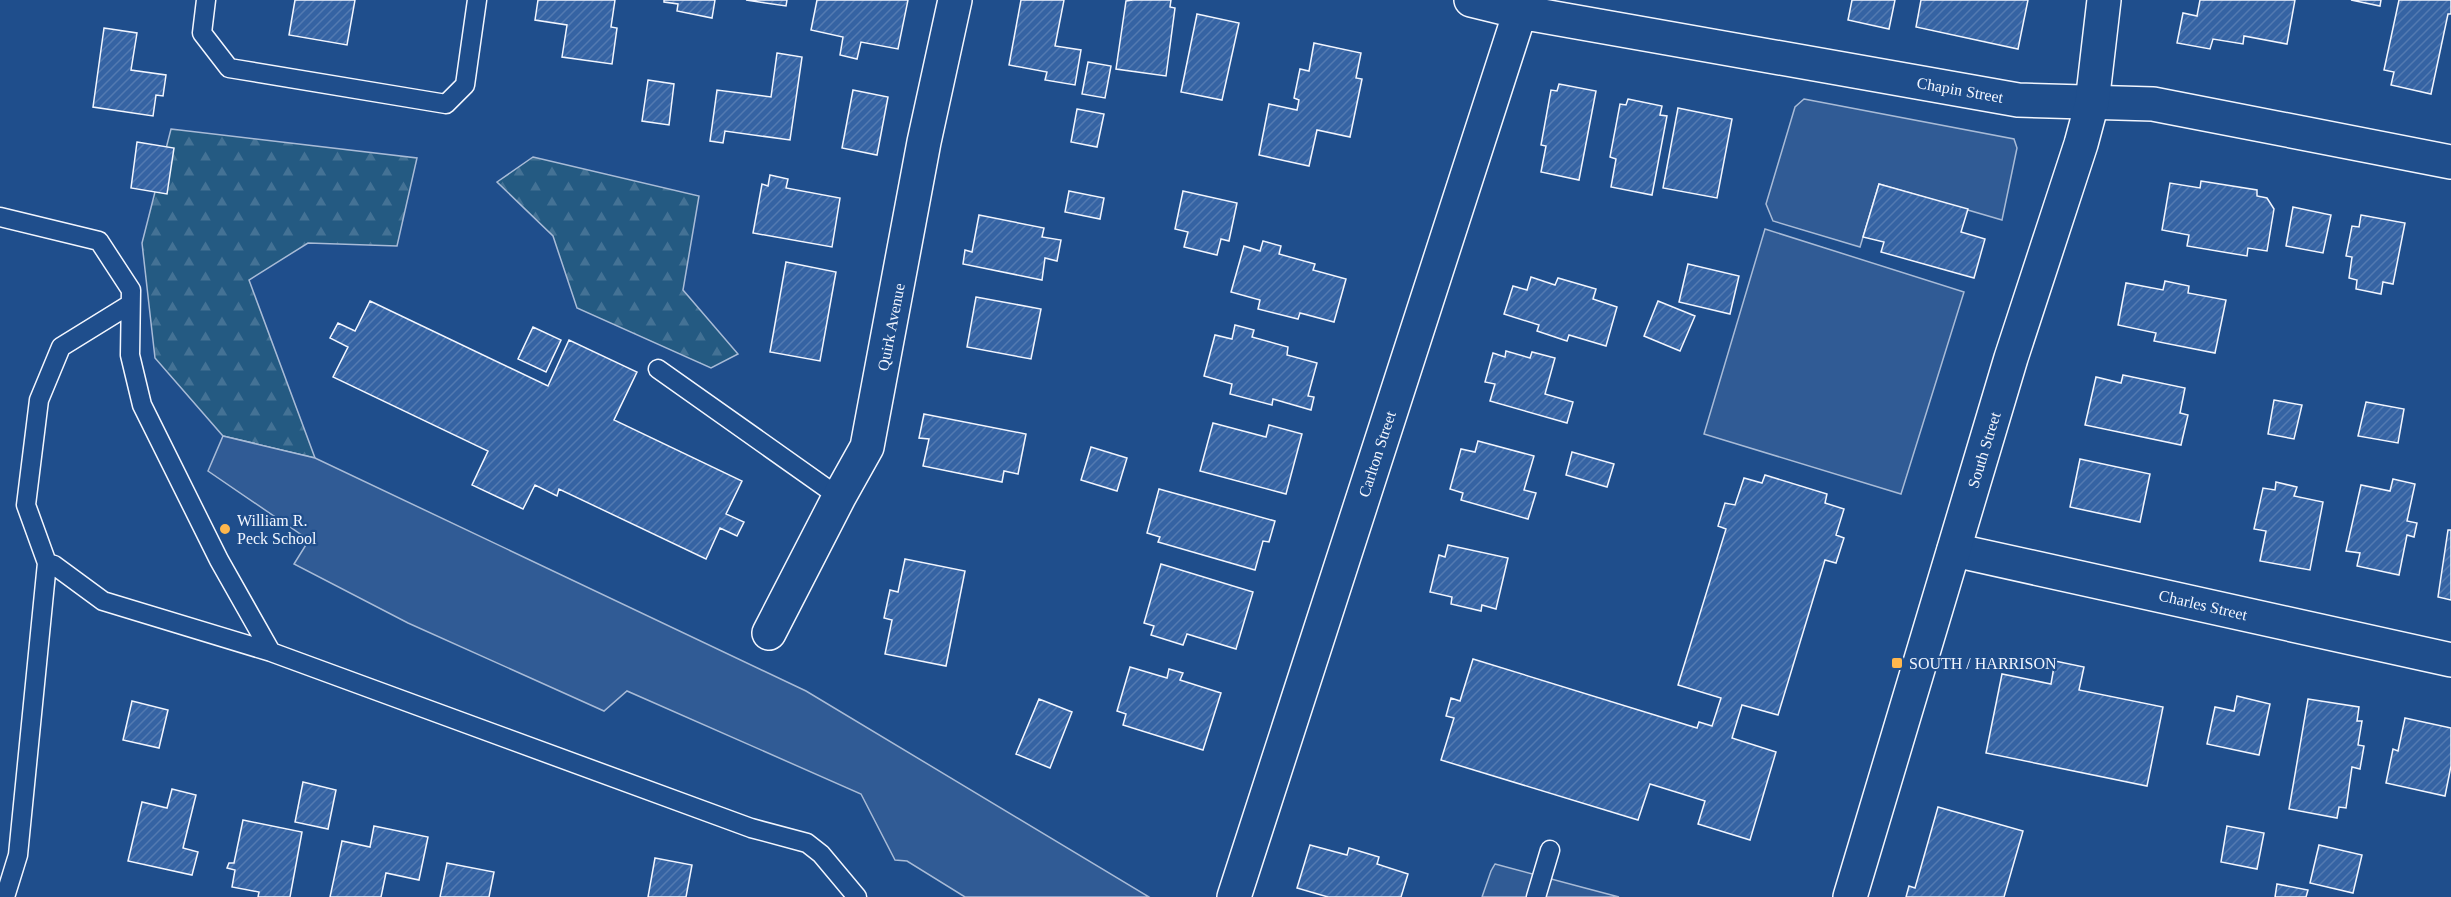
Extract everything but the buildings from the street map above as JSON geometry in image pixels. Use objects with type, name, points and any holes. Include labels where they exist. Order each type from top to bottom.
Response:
[{"type":"street","name":"Quirk Avenue","points":[[770,633],[839,496],[867,447],[924,142],[955,0]]},
{"type":"street","name":"Chapin Street","points":[[1471,0],[1520,12],[2018,100],[2153,104],[2451,162]]},
{"type":"street","name":"South Street","points":[[1850,897],[2011,358],[2081,144],[2092,103],[2104,0]]},
{"type":"street","name":"Carlton Street","points":[[1234,897],[1520,12]]},
{"type":"street","name":"Charles Street","points":[[1954,550],[2451,660]]},
{"type":"lane","points":[[206,0],[202,33],[230,68],[446,104],[465,85],[477,0]]},
{"type":"lane","points":[[0,217],[99,241],[131,291],[130,355],[142,405],[219,560],[271,652]]},
{"type":"lane","points":[[5,897],[18,855],[47,563],[26,505],[39,400],[61,347],[129,305]]},
{"type":"lane","points":[[658,369],[839,496]]},
{"type":"lane","points":[[47,563],[54,564],[103,601],[271,652],[751,828],[807,843],[821,854],[858,897]]},
{"type":"lane","points":[[1536,897],[1550,850]]},
{"type":"green space","points":[[171,129],[417,158],[397,246],[308,243],[249,280],[315,458],[223,436],[155,358],[142,243]]},
{"type":"green space","points":[[533,157],[699,196],[683,290],[738,354],[711,368],[577,308],[553,236],[497,182]]},
{"type":"shaded area","points":[[1804,99],[2014,139],[2017,148],[2002,220],[1879,184],[1860,247],[1773,221],[1766,204],[1795,107]]},
{"type":"shaded area","points":[[1765,229],[1964,292],[1901,494],[1704,434]]},
{"type":"shaded area","points":[[223,436],[315,458],[806,691],[1149,897],[965,897],[907,861],[895,860],[861,794],[627,691],[604,711],[408,623],[294,564],[309,540],[208,471]]},
{"type":"shaded area","points":[[1495,864],[1619,897],[1482,897]]},
{"type":"place","name":"William R. Peck School","points":[[225,529]]},
{"type":"place","name":"SOUTH / HARRISON","points":[[1897,663]]}]
